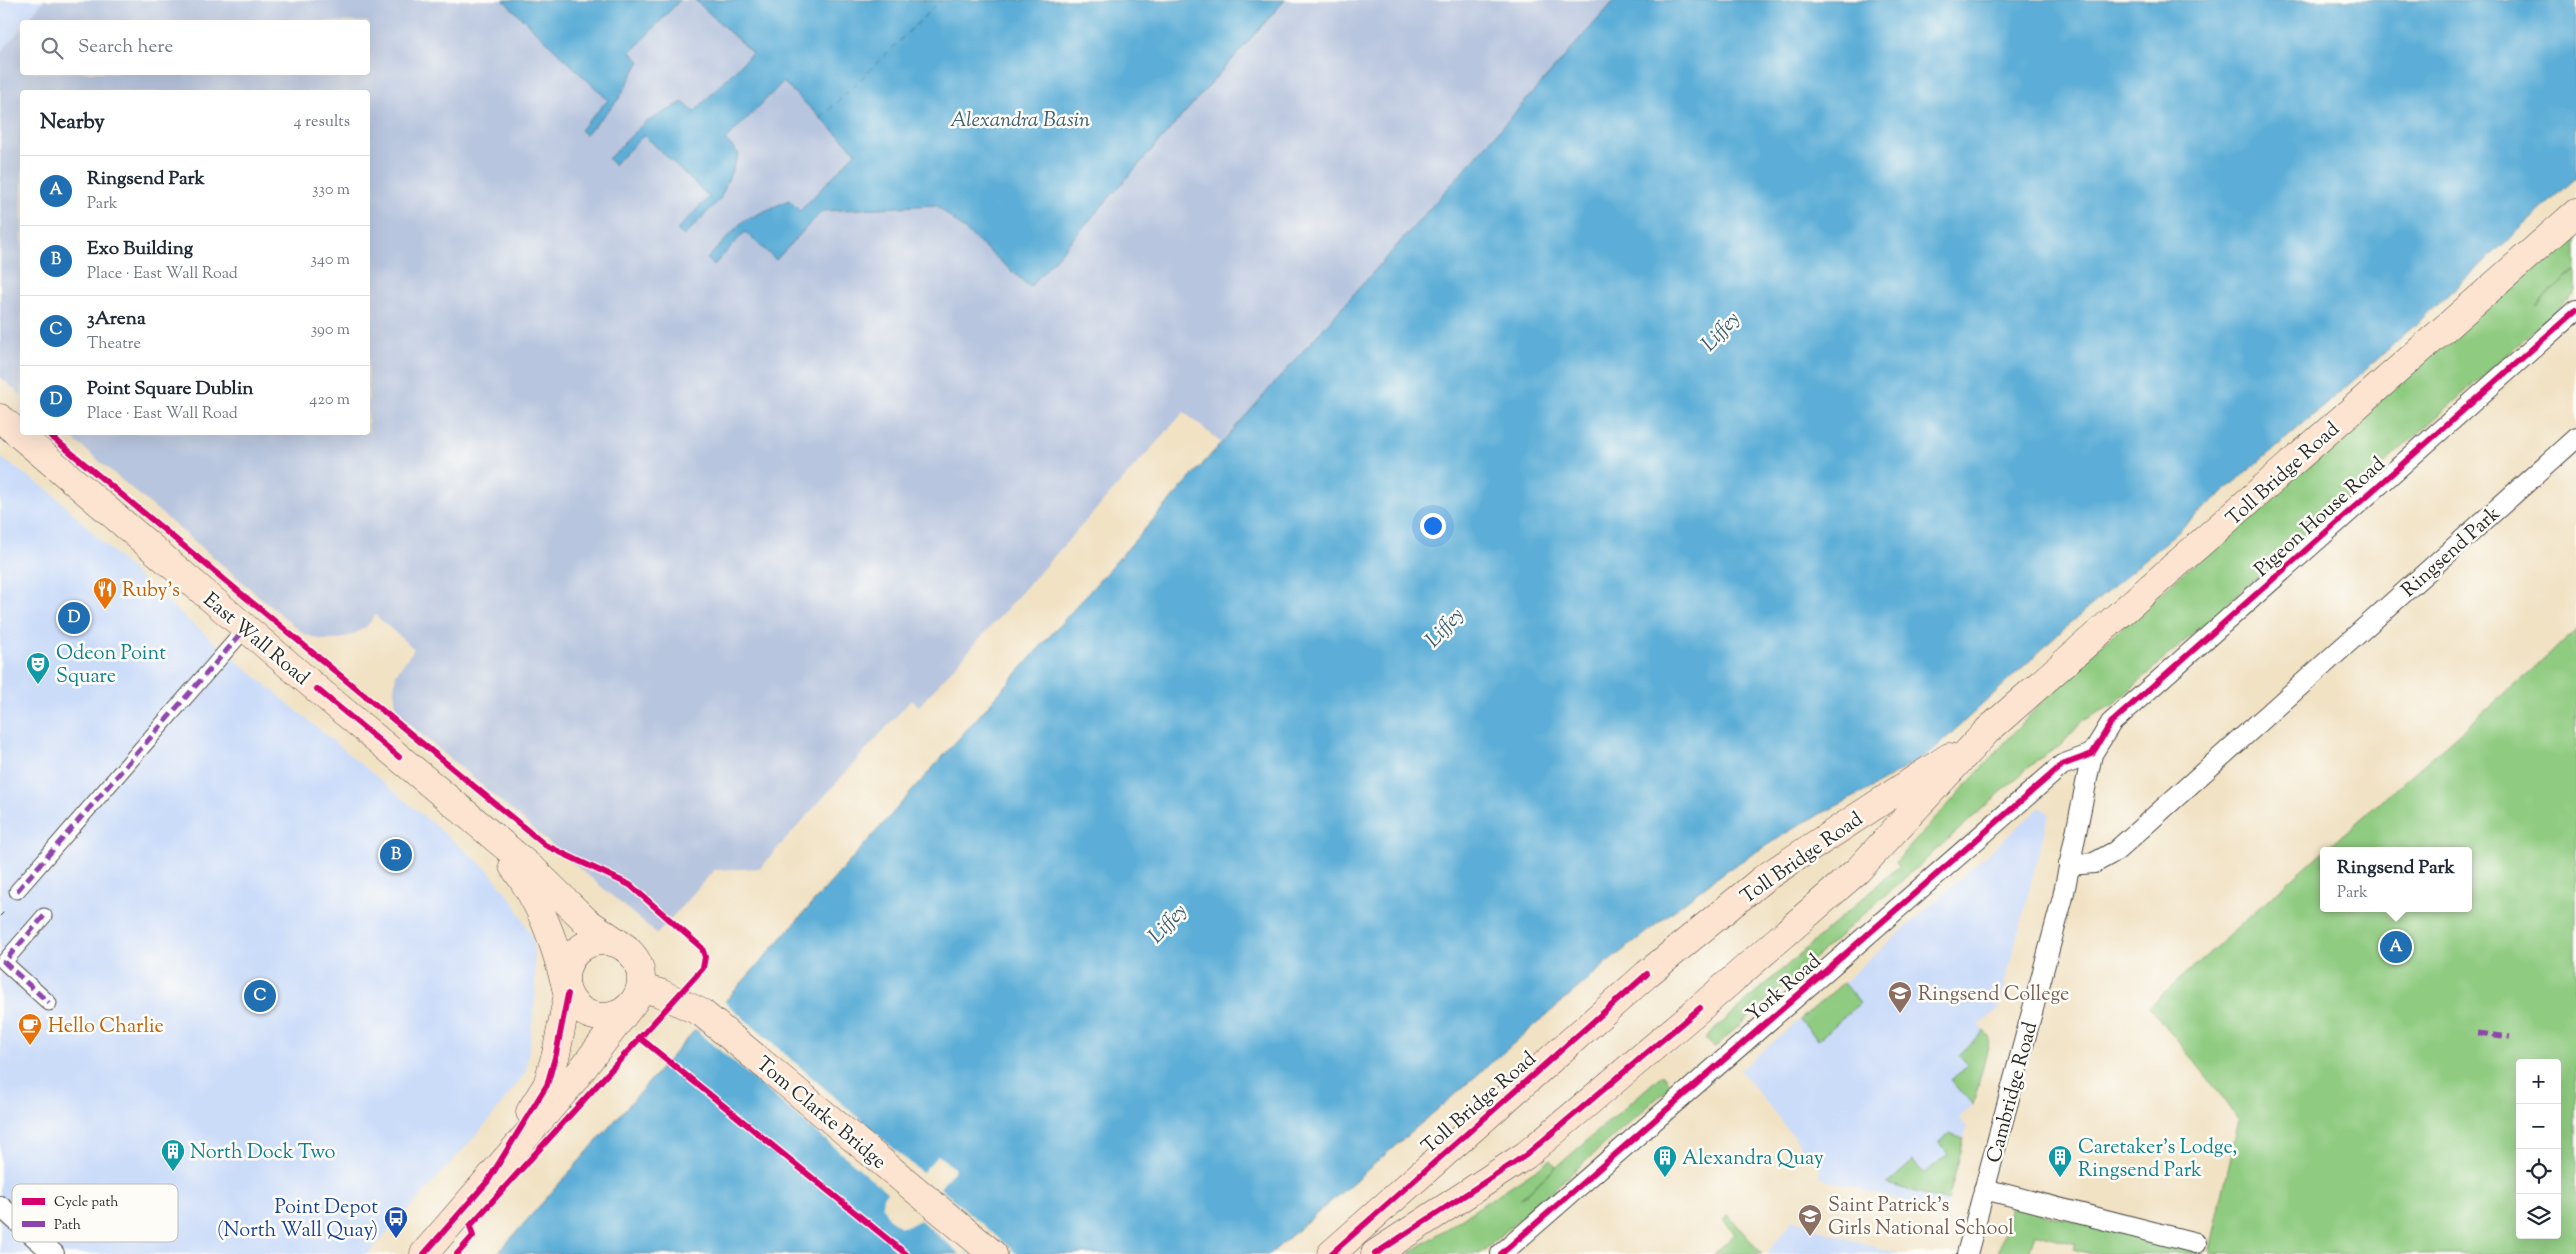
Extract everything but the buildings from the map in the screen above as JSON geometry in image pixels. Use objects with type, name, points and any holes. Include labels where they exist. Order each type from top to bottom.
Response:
[{"type":"main road","name":"Toll Bridge Road","points":[[1375,1254],[1526,1154],[1700,1008],[1858,870],[1987,731],[2576,213]]},
{"type":"main road","name":"East Wall Road","points":[[0,418],[72,482],[537,873],[586,921],[626,948]]},
{"type":"main road","name":"East Wall Road","points":[[0,444],[72,482]]},
{"type":"main road","name":"Toll Bridge Road","points":[[1331,1254],[1647,974],[1764,879],[1987,731]]},
{"type":"main road","name":"East Wall Road","points":[[488,832],[525,882],[538,904],[549,926],[567,989]]},
{"type":"main road","points":[[424,1254],[488,1181],[570,1085],[636,996],[642,979],[638,963],[626,948],[608,940],[588,943],[572,956],[565,974],[567,989],[556,1054],[547,1085],[488,1181]]},
{"type":"main road","points":[[567,989],[580,1009],[598,1017],[616,1015],[636,996]]},
{"type":"main road","name":"Tom Clarke Bridge","points":[[636,996],[660,993],[702,1013],[993,1254]]},
{"type":"street","name":"Pigeon House Road","points":[[2092,754],[2110,723],[2576,310]]},
{"type":"street","name":"Ringsend Park","points":[[2070,865],[2094,862],[2116,851],[2576,438]]},
{"type":"street","points":[[17,891],[246,628]]},
{"type":"street","name":"Cambridge Road","points":[[1967,1254],[2043,974],[2070,865],[2092,754]]},
{"type":"street","name":"York Road","points":[[1501,1254],[2062,765],[2092,754]]},
{"type":"street","points":[[44,916],[4,962],[49,1002]]},
{"type":"street","points":[[1984,1189],[2196,1243]]},
{"type":"street","points":[[0,1206],[12,1217]]},
{"type":"street","points":[[40,1242],[54,1254]]},
{"type":"shaded area","points":[[0,0],[44,0],[28,20],[20,20],[20,29],[0,54]]},
{"type":"shaded area","points":[[44,0],[503,0],[609,100],[580,130],[585,135],[640,61],[631,52],[680,0],[695,0],[752,53],[694,112],[643,124],[615,165],[644,135],[709,197],[677,230],[683,236],[720,199],[726,141],[783,82],[856,152],[800,211],[788,200],[708,258],[714,265],[745,232],[776,260],[822,211],[936,205],[1030,287],[1285,0],[1615,0],[1221,443],[1184,412],[919,706],[911,700],[760,868],[714,870],[657,934],[401,717],[396,706],[394,690],[396,674],[414,649],[375,615],[366,627],[352,635],[336,640],[322,640],[304,634],[68,435],[370,435],[370,90],[20,90],[20,394],[0,377],[0,54],[20,29],[20,75],[370,75],[370,20],[28,20]]},
{"type":"shaded area","points":[[0,457],[51,492],[151,589],[487,869],[513,901],[533,939],[536,993],[526,1072],[487,1123],[368,1254],[0,1254]]},
{"type":"shaded area","name":"Ringsend College","points":[[2040,807],[2049,814],[1998,1009],[1980,1025],[1990,1039],[1973,1105],[1959,1118],[1967,1127],[1945,1213],[1818,1177],[1821,1171],[1740,1070],[1843,983]]},
{"type":"shaded area","name":"Saint Patrick's Girls National School","points":[[1793,1219],[1828,1233],[1901,1254],[1767,1254]]},
{"type":"green space","points":[[2576,225],[2576,269],[2536,305],[2576,270],[2576,293],[2114,704],[2083,721],[2060,746],[2037,760],[1714,1048],[1705,1038],[1899,866],[1896,862],[2059,683]]},
{"type":"green space","points":[[2576,629],[2576,1254],[2209,1254],[2239,1120],[2217,1089],[2149,1007],[2320,854],[2320,912],[2472,912],[2472,847],[2329,847],[2549,655]]},
{"type":"green space","points":[[1843,983],[1860,1003],[1818,1040],[1800,1020]]},
{"type":"green space","points":[[1984,1031],[1990,1039],[1973,1105],[1951,1080],[1968,1065],[1959,1055]]},
{"type":"green space","points":[[1663,1074],[1672,1085],[1480,1254],[1408,1254],[1550,1160],[1556,1167],[1520,1199]]},
{"type":"green space","points":[[1949,1134],[1964,1139],[1948,1201],[1887,1184],[1913,1161],[1924,1174],[1948,1154],[1939,1143]]},
{"type":"green space","points":[[2011,1206],[2205,1254],[2091,1254],[2074,1249],[2076,1244],[2035,1233],[2029,1254],[1998,1254]]},
{"type":"green space","points":[[1728,1215],[1762,1254],[1714,1254],[1735,1234],[1723,1220]]},
{"type":"water","points":[[503,0],[680,0],[631,52],[640,61],[618,100],[585,135],[580,130],[608,100]]},
{"type":"water","name":"Alexandra Basin","points":[[695,0],[1285,0],[1030,287],[936,205],[822,211],[776,260],[745,232],[714,265],[707,259],[743,221],[789,200],[800,211],[856,152],[783,82],[726,140],[739,154],[720,199],[684,236],[677,230],[709,197],[644,135],[614,165],[608,159],[643,124],[683,102],[694,112],[752,53]]},
{"type":"water","name":"Liffey","points":[[1615,0],[2576,0],[2576,178],[2361,374],[2065,628],[1929,754],[1864,792],[1799,825],[1721,874],[1608,962],[1270,1254],[497,1254],[695,1030],[698,1032]]},
{"type":"pier","points":[[724,1001],[922,1173],[938,1155],[955,1169],[940,1188],[1017,1254],[960,1254],[920,1220],[909,1226],[901,1227],[888,1218],[882,1205],[883,1197],[887,1192],[698,1032]]},
{"type":"ferry route","points":[[821,118],[941,0]]},
{"type":"tram line","points":[[0,916],[3,913]]},
{"type":"marked path","points":[[17,891],[246,628]]},
{"type":"marked path","points":[[44,916],[4,962],[49,1003]]},
{"type":"marked path","points":[[2478,1033],[2510,1037]]},
{"type":"cycle path","points":[[1501,1254],[2062,765],[2092,754],[2111,723],[2576,310]]},
{"type":"cycle path","points":[[50,435],[545,845],[630,885],[702,948],[705,957],[703,968],[470,1226],[473,1236],[457,1254]]},
{"type":"cycle path","points":[[317,689],[399,757]]},
{"type":"cycle path","points":[[1331,1254],[1647,974]]},
{"type":"cycle path","points":[[424,1254],[488,1181],[547,1085],[556,1054],[568,994]]},
{"type":"cycle path","points":[[1375,1254],[1526,1155],[1700,1008]]},
{"type":"cycle path","points":[[639,1037],[906,1254]]},
{"type":"place","name":"Ruby's","points":[[105,610]]},
{"type":"place","name":"Point Square Dublin","points":[[74,618]]},
{"type":"place","name":"Odeon Point Square","points":[[38,685]]},
{"type":"place","name":"Exo Building","points":[[396,855]]},
{"type":"place","name":"Ringsend Park","points":[[2396,947]]},
{"type":"place","name":"3Arena","points":[[260,996]]},
{"type":"place","name":"Ringsend College","points":[[1900,1014]]},
{"type":"place","name":"Hello Charlie","points":[[30,1046]]},
{"type":"place","name":"North Dock Two","points":[[173,1172]]},
{"type":"place","name":"Alexandra Quay","points":[[1665,1178]]},
{"type":"place","name":"Caretaker's Lodge, Ringsend Park","points":[[2060,1178]]},
{"type":"place","name":"Saint Patrick's Girls National School","points":[[1810,1237]]},
{"type":"place","name":"Point Depot (North Wall Quay)","points":[[396,1239]]}]
